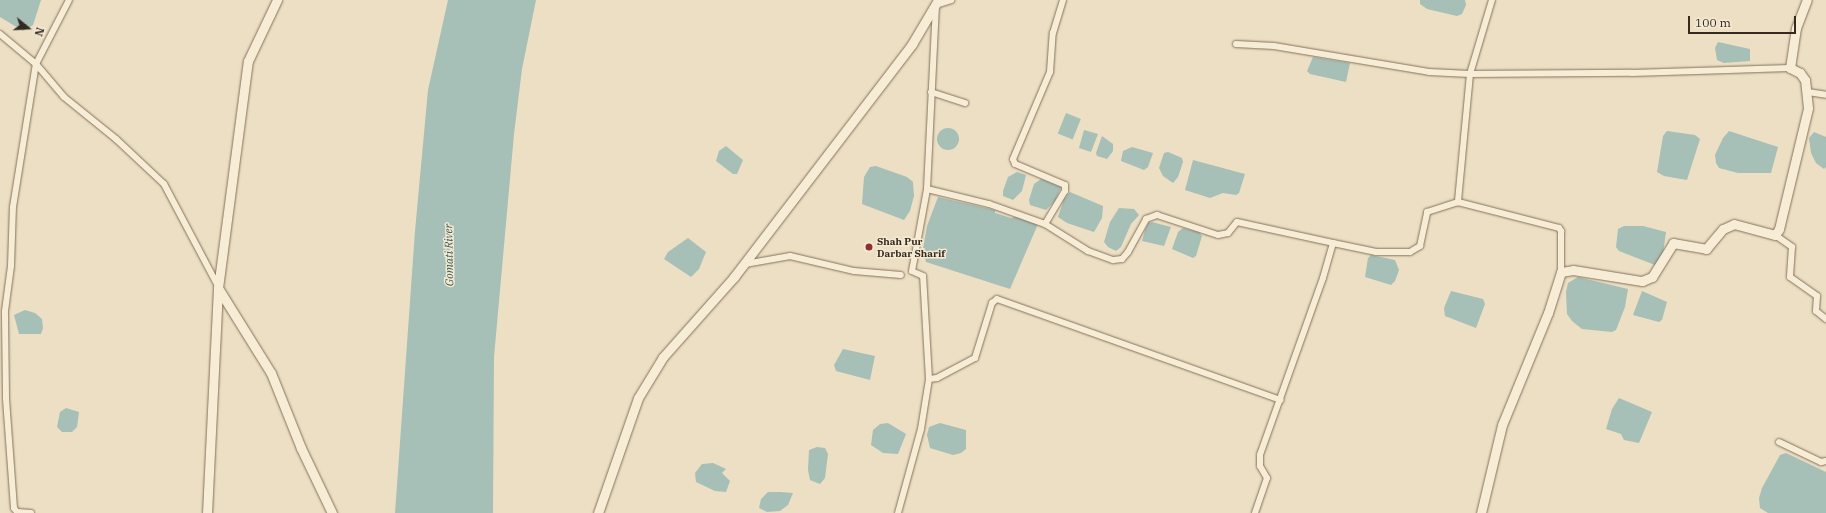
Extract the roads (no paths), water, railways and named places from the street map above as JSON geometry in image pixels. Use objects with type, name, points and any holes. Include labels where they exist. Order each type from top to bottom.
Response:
[{"type":"street","points":[[31,513],[17,512],[14,508],[6,398],[5,311],[12,266],[13,207],[36,64],[69,0]]},
{"type":"street","points":[[207,513],[218,288],[248,61],[277,0]]},
{"type":"street","points":[[598,513],[638,398],[663,357],[745,264],[912,44],[937,3],[951,0]]},
{"type":"street","points":[[1045,224],[1065,191],[1065,185],[1015,164],[1013,159],[1050,72],[1053,33],[1063,0]]},
{"type":"street","points":[[1458,202],[1470,74],[1492,0]]},
{"type":"street","points":[[1790,68],[1796,28],[1807,0]]},
{"type":"street","points":[[898,513],[921,428],[929,379],[923,276],[912,271],[927,189],[931,92],[937,3]]},
{"type":"street","points":[[0,34],[36,64],[64,97],[116,139],[164,184],[218,288],[271,373],[301,448],[332,513]]},
{"type":"street","points":[[1236,44],[1274,46],[1429,72],[1470,74],[1790,68],[1800,73],[1806,80],[1808,108],[1783,218],[1775,235]]},
{"type":"street","points":[[931,92],[965,102]]},
{"type":"street","points":[[1808,92],[1826,96]]},
{"type":"street","points":[[927,189],[989,204],[1045,224],[1088,251],[1113,260],[1122,259],[1128,252],[1146,219],[1157,215],[1218,235],[1228,233],[1237,222],[1376,252],[1410,252],[1420,246],[1427,212],[1458,202],[1559,228],[1562,231],[1562,272],[1548,313],[1502,425],[1481,513]]},
{"type":"street","points":[[1562,272],[1573,270],[1642,281],[1652,276],[1673,243],[1706,249],[1722,229],[1734,224],[1775,235],[1792,247],[1790,277],[1817,296],[1816,312],[1826,319]]},
{"type":"street","points":[[1254,513],[1267,478],[1260,466],[1260,455],[1324,278],[1332,242]]},
{"type":"street","points":[[745,264],[790,256],[854,271],[901,275]]},
{"type":"street","points":[[929,379],[937,378],[975,358],[992,303],[997,299],[1281,400]]},
{"type":"street","points":[[1780,442],[1821,462],[1826,461]]},
{"type":"water","points":[[0,0],[41,0],[33,25],[23,31],[0,17]]},
{"type":"water","name":"Gomati River","points":[[448,0],[536,0],[522,69],[514,134],[494,357],[493,513],[395,513],[415,231],[428,90]]},
{"type":"water","points":[[1420,0],[1465,0],[1466,5],[1462,14],[1457,16],[1427,9],[1420,4]]},
{"type":"water","points":[[1718,42],[1750,49],[1750,61],[1724,63],[1717,60],[1715,48]]},
{"type":"water","points":[[1313,57],[1350,63],[1346,82],[1310,74],[1307,71]]},
{"type":"water","points":[[1066,113],[1081,119],[1073,139],[1058,133]]},
{"type":"water","points":[[948,128],[956,131],[959,139],[956,147],[948,150],[940,147],[937,139],[940,131]]},
{"type":"water","points":[[1084,130],[1098,134],[1091,152],[1079,148]]},
{"type":"water","points":[[1667,131],[1695,135],[1700,139],[1687,180],[1664,176],[1657,172],[1663,136]]},
{"type":"water","points":[[1729,131],[1778,147],[1771,173],[1738,173],[1719,168],[1716,163],[1715,155],[1723,138]]},
{"type":"water","points":[[1814,132],[1826,137],[1826,167],[1824,169],[1816,163],[1811,153],[1809,138]]},
{"type":"water","points":[[1102,136],[1113,144],[1113,151],[1107,159],[1097,156],[1096,153]]},
{"type":"water","points":[[726,146],[743,160],[737,174],[733,174],[716,161],[719,151]]},
{"type":"water","points":[[1132,147],[1153,153],[1148,167],[1144,170],[1121,161],[1123,151]]},
{"type":"water","points":[[1168,152],[1182,158],[1183,162],[1178,177],[1173,183],[1163,176],[1159,168],[1164,153]]},
{"type":"water","points":[[1193,160],[1245,174],[1239,193],[1236,195],[1223,193],[1210,198],[1185,190]]},
{"type":"water","points":[[876,166],[907,177],[913,182],[914,196],[910,211],[904,220],[862,204],[864,177],[870,167]]},
{"type":"water","points":[[1017,172],[1026,175],[1022,191],[1013,200],[1003,196],[1003,191],[1008,177]]},
{"type":"water","points":[[1041,179],[1061,187],[1055,201],[1046,210],[1030,205],[1029,200],[1034,184]]},
{"type":"water","points":[[1070,192],[1103,206],[1102,218],[1094,232],[1067,223],[1058,217],[1064,199]]},
{"type":"water","points":[[938,197],[995,210],[995,213],[1011,218],[1017,216],[1038,224],[1010,289],[926,262],[923,249],[927,226]]},
{"type":"water","points":[[1119,208],[1134,209],[1139,215],[1131,224],[1121,247],[1116,251],[1108,247],[1104,242],[1110,222]]},
{"type":"water","points":[[1152,222],[1171,227],[1164,246],[1142,241],[1148,223]]},
{"type":"water","points":[[1624,226],[1643,226],[1666,232],[1663,254],[1655,265],[1619,251],[1616,247],[1618,229]]},
{"type":"water","points":[[1183,228],[1199,232],[1202,236],[1196,256],[1193,258],[1172,249],[1178,232]]},
{"type":"water","points":[[688,238],[706,252],[699,269],[691,277],[664,259],[668,252]]},
{"type":"water","points":[[1371,255],[1395,260],[1399,270],[1395,281],[1391,285],[1365,277],[1368,258]]},
{"type":"water","points":[[1578,277],[1628,289],[1625,307],[1616,330],[1612,332],[1582,329],[1572,321],[1567,314],[1566,292],[1568,283]]},
{"type":"water","points":[[1451,291],[1483,299],[1485,304],[1476,328],[1445,316],[1444,308]]},
{"type":"water","points":[[1642,291],[1667,302],[1662,320],[1659,322],[1633,315]]},
{"type":"water","points":[[25,310],[35,313],[42,319],[43,328],[41,334],[19,334],[14,315]]},
{"type":"water","points":[[843,349],[875,356],[870,380],[836,371],[834,365]]},
{"type":"water","points":[[1619,398],[1652,412],[1639,443],[1624,440],[1621,434],[1606,429],[1612,409]]},
{"type":"water","points":[[66,408],[79,412],[77,427],[72,432],[62,432],[57,427],[60,412]]},
{"type":"water","points":[[888,423],[906,434],[898,454],[883,453],[871,445],[873,430],[880,424]]},
{"type":"water","points":[[940,423],[966,430],[966,449],[961,453],[953,455],[930,448],[927,435],[929,427]]},
{"type":"water","points":[[817,447],[825,448],[828,454],[825,478],[820,484],[810,480],[808,470],[809,450]]},
{"type":"water","points":[[1786,453],[1826,472],[1826,513],[1768,513],[1760,508],[1759,498],[1762,488],[1780,455]]},
{"type":"water","points":[[713,463],[726,469],[722,473],[730,481],[726,492],[715,491],[696,482],[695,473],[702,464]]},
{"type":"water","points":[[768,492],[793,493],[788,505],[780,511],[767,512],[759,508],[761,499]]},
{"type":"place","name":"Shah Pur Darbar Sharif","points":[[869,247]]}]
